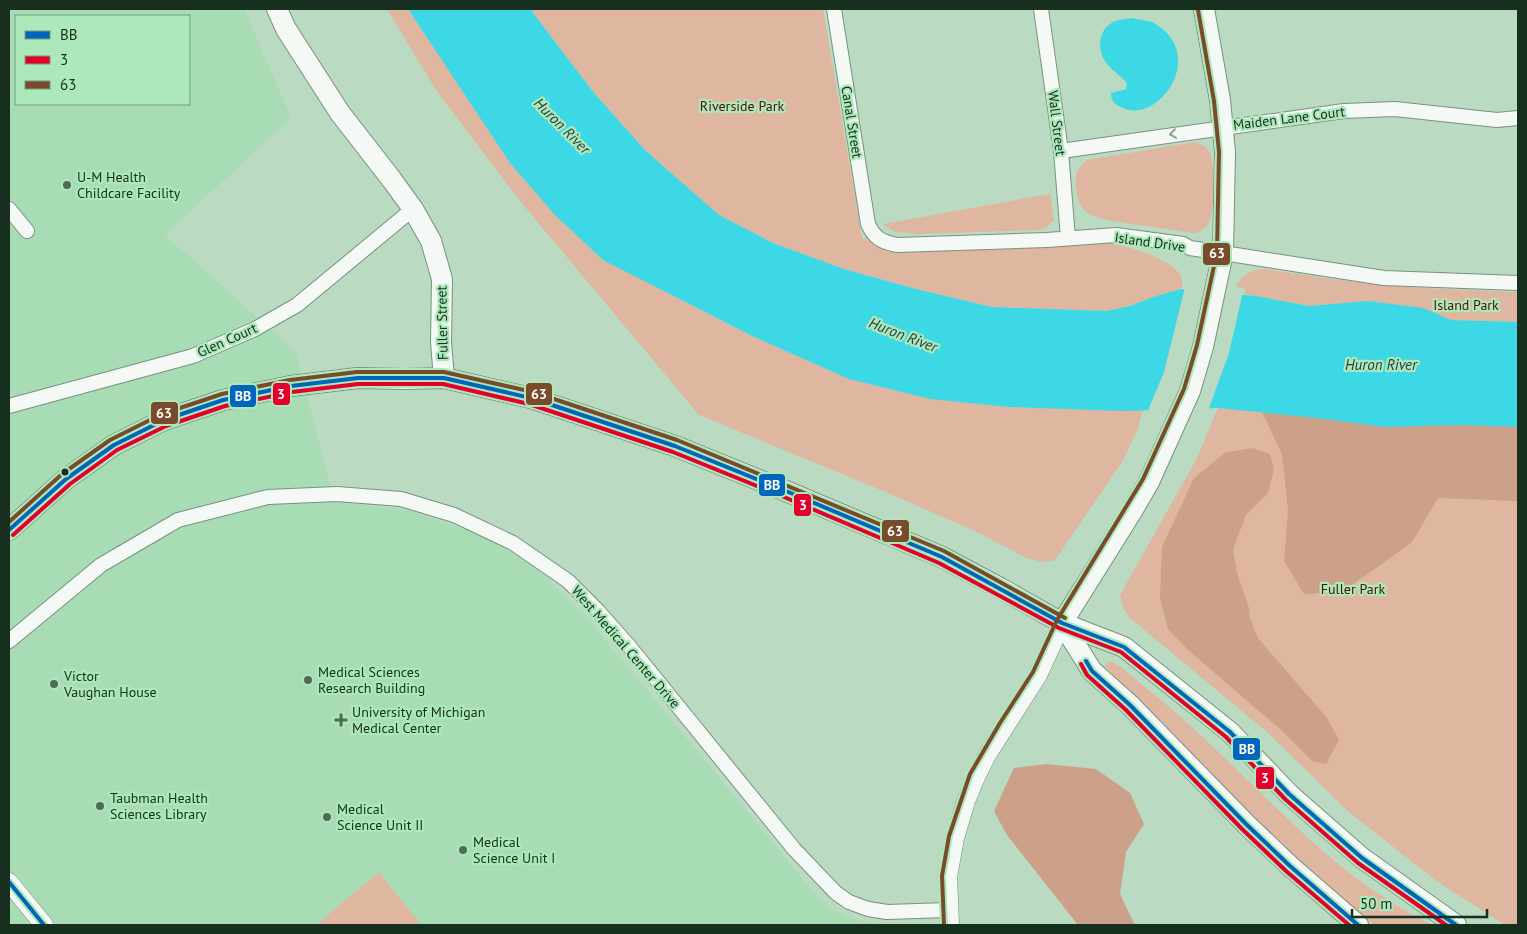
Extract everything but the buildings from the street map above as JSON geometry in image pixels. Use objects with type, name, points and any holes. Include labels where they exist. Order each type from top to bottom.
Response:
[{"type":"main road","name":"Fuller Street","points":[[277,9],[286,29],[340,113],[413,209],[431,240],[442,279],[441,343],[444,378],[531,398],[675,446],[942,557],[1062,623],[1124,647],[1230,732],[1289,794],[1362,858],[1456,925]]},
{"type":"main road","points":[[1204,9],[1220,100],[1225,152],[1223,253],[1203,348],[1190,391],[1150,482],[1062,623],[1092,671],[1130,705],[1290,866],[1358,925]]},
{"type":"main road","points":[[9,530],[66,479],[114,445],[164,420],[223,400],[291,386],[358,378],[444,378]]},
{"type":"street","name":"Canal Street","points":[[834,9],[868,224],[873,234]]},
{"type":"street","name":"Wall Street","points":[[1041,9],[1061,151],[1068,238]]},
{"type":"street","name":"Maiden Lane Court","points":[[1061,151],[1344,111],[1387,110],[1497,120],[1518,118]]},
{"type":"street","points":[[9,209],[27,231]]},
{"type":"street","name":"Glen Court","points":[[9,406],[193,356],[261,326],[297,305],[413,209]]},
{"type":"street","name":"Island Drive","points":[[873,234],[884,242],[897,245],[1047,240],[1116,235],[1183,244],[1190,248],[1384,278],[1518,283]]},
{"type":"street","name":"West Medical Center Drive","points":[[9,640],[101,564],[178,520],[268,496],[337,494],[401,499],[454,515],[513,542],[568,581],[629,646],[794,849],[842,897],[868,910],[949,918]]},
{"type":"street","points":[[949,918],[948,877],[955,838],[966,801],[988,755],[1038,675],[1062,623]]},
{"type":"street","points":[[9,882],[44,925]]},
{"type":"shaded area","name":"University of Michigan Medical Center","points":[[9,9],[244,9],[291,118],[165,235],[296,352],[334,502],[407,510],[485,536],[542,573],[586,617],[825,906],[852,919],[881,925],[9,925]]},
{"type":"shaded area","points":[[1262,412],[1316,418],[1518,427],[1518,501],[1438,498],[1412,542],[1379,566],[1341,592],[1304,594],[1284,561],[1288,511],[1282,454]]},
{"type":"shaded area","points":[[1253,448],[1270,454],[1274,469],[1268,493],[1246,515],[1233,549],[1237,573],[1250,611],[1249,616],[1258,638],[1327,718],[1339,740],[1326,764],[1312,761],[1281,730],[1187,649],[1168,629],[1160,598],[1162,547],[1194,478],[1226,452]]},
{"type":"shaded area","points":[[1046,764],[1096,769],[1130,793],[1144,824],[1126,852],[1120,894],[1135,925],[1078,925],[1007,835],[994,811],[1014,768]]},
{"type":"green space","points":[[387,9],[408,9],[483,121],[667,293],[752,336],[849,379],[1009,407],[1143,410],[1137,431],[1122,462],[1055,560],[1042,562],[1024,557],[975,531],[699,415],[520,201],[438,93]]},
{"type":"green space","name":"Riverside Park","points":[[530,9],[823,9],[862,238],[875,242],[1106,242],[1141,251],[1168,263],[1177,271],[1182,280],[1181,289],[1130,306],[1106,311],[992,307],[844,269],[773,243],[719,215],[646,151],[594,93]]},
{"type":"green space","points":[[1195,142],[1208,150],[1211,156],[1214,176],[1210,220],[1201,231],[1190,233],[1095,217],[1087,213],[1079,203],[1076,190],[1076,174],[1087,160]]},
{"type":"green space","points":[[1050,194],[1054,220],[1046,228],[1039,230],[918,234],[895,232],[883,224]]},
{"type":"green space","name":"Island Park","points":[[1263,269],[1338,280],[1421,288],[1518,292],[1518,322],[1451,320],[1422,308],[1368,301],[1309,306],[1244,294],[1245,288],[1236,287],[1247,274]]},
{"type":"green space","name":"Fuller Park","points":[[1218,408],[1316,418],[1518,427],[1518,925],[1505,925],[1438,882],[1349,812],[1267,732],[1130,618],[1123,608],[1120,595],[1196,460]]},
{"type":"green space","points":[[1109,661],[1126,671],[1185,721],[1336,862],[1382,896],[1432,925],[1374,925],[1345,903],[1300,863],[1234,798],[1105,666]]},
{"type":"green space","points":[[379,872],[421,925],[316,925]]},
{"type":"water","name":"Huron River","points":[[408,9],[530,9],[594,93],[646,151],[719,215],[773,243],[844,269],[992,307],[1106,311],[1130,306],[1181,289],[1256,296],[1309,306],[1368,301],[1423,308],[1451,320],[1518,322],[1518,427],[1460,425],[1385,427],[1218,408],[1122,411],[1009,407],[930,399],[849,379],[752,336],[603,260],[555,215],[510,163]]},
{"type":"water","points":[[1132,18],[1154,23],[1170,37],[1177,53],[1177,69],[1172,85],[1162,98],[1149,107],[1135,110],[1121,107],[1112,100],[1111,93],[1126,89],[1127,83],[1107,64],[1103,58],[1100,46],[1105,28],[1118,20]]},
{"type":"pier","points":[[1185,287],[1243,292],[1229,353],[1208,411],[1147,413],[1164,372]]},
{"type":"transit line","name":"63","points":[[944,925],[942,876],[949,836],[970,774],[1033,672],[1057,620],[1143,479],[1184,389],[1197,345],[1217,252],[1219,152],[1214,101],[1198,10]]},
{"type":"transit line","name":"63","points":[[9,522],[62,474],[110,440],[162,414],[222,394],[290,380],[357,372],[444,372],[533,392],[677,440],[944,551],[1065,618]]},
{"type":"transit line","name":"BB","points":[[9,530],[66,479],[114,445],[164,420],[223,400],[291,386],[358,378],[444,378],[531,398],[675,446],[786,491],[942,557],[1062,623],[1124,647],[1230,732],[1289,794],[1362,858],[1456,925]]},
{"type":"transit line","name":"3","points":[[13,535],[70,484],[117,450],[166,426],[225,406],[292,392],[358,384],[443,384],[529,404],[673,452],[784,497],[939,563],[1059,628],[1121,652],[1226,737],[1285,799],[1358,863],[1446,925]]},
{"type":"transit line","name":"BB","points":[[1086,661],[1092,671],[1130,705],[1246,824],[1290,866],[1358,925]]},
{"type":"transit line","name":"3","points":[[1081,664],[1087,675],[1126,710],[1242,829],[1286,871],[1349,925]]},
{"type":"transit line","name":"BB","points":[[9,882],[44,925]]},
{"type":"place","name":"U-M Health Childcare Facility","points":[[67,185]]},
{"type":"place","name":"Medical Sciences Research Building","points":[[308,680]]},
{"type":"place","name":"Victor Vaughan House","points":[[54,684]]},
{"type":"place","name":"University of Michigan Medical Center","points":[[341,720]]},
{"type":"place","name":"Taubman Health Sciences Library","points":[[100,806]]},
{"type":"place","name":"Medical Science Unit II","points":[[327,817]]},
{"type":"place","name":"Medical Science Unit I","points":[[463,850]]}]
